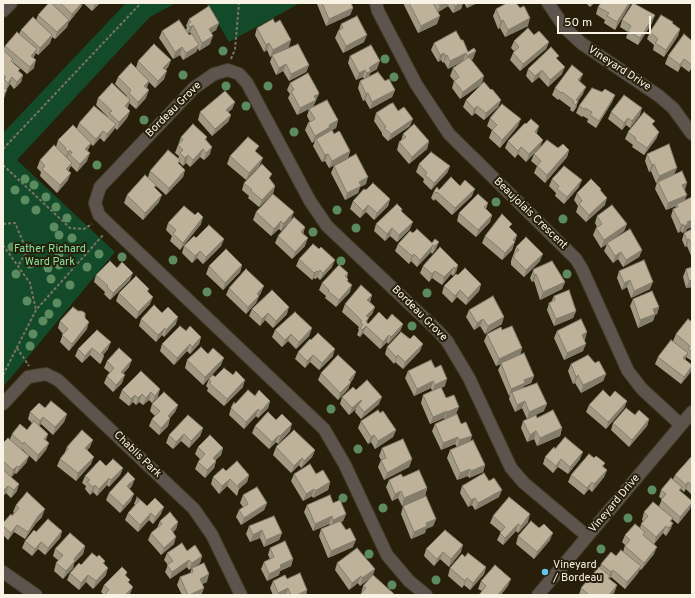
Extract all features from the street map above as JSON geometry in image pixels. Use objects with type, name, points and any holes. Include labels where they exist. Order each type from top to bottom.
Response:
[{"type":"street","points":[[3,12],[11,3]]},
{"type":"street","name":"Beaujolais Crescent","points":[[376,3],[378,11],[416,84],[441,123],[461,148],[576,259],[582,269],[628,371],[642,389],[681,425]]},
{"type":"street","name":"Vineyard Drive","points":[[548,3],[565,28],[581,44],[659,96],[673,108],[692,134]]},
{"type":"street","name":"Bordeau Grove","points":[[99,215],[95,203],[100,187],[194,88],[214,74],[228,70],[240,74],[247,83],[310,201],[326,226],[437,330],[455,352],[469,378],[511,468],[524,483],[587,536]]},
{"type":"street","points":[[99,215],[324,429],[346,465],[387,555],[410,581],[426,595]]},
{"type":"street","name":"Chablis Park","points":[[34,375],[46,374],[58,380],[194,509],[212,535],[241,595]]},
{"type":"street","points":[[3,404],[22,382],[34,375]]},
{"type":"street","name":"Vineyard Drive","points":[[538,595],[692,412]]},
{"type":"street","points":[[3,572],[36,595]]},
{"type":"path","points":[[3,149],[141,3]]},
{"type":"path","points":[[228,70],[235,49],[239,3]]},
{"type":"path","points":[[3,166],[70,228],[84,229],[94,223],[99,215]]},
{"type":"path","points":[[3,224],[14,223],[28,252],[18,266]]},
{"type":"path","points":[[3,374],[18,348],[36,310],[111,227]]},
{"type":"path","points":[[3,245],[30,284],[36,310]]},
{"type":"path","points":[[18,348],[34,375]]},
{"type":"green space","name":"Father Richard Ward Park","points":[[126,3],[176,3],[150,17],[17,160],[115,252],[3,387],[3,133]]},
{"type":"green space","points":[[206,3],[300,3],[229,42]]},
{"type":"building","points":[[49,3],[51,3],[69,20],[57,32],[38,15]]},
{"type":"building","points":[[60,3],[82,3],[72,14]]},
{"type":"building","points":[[322,3],[351,3],[353,8],[329,19]]},
{"type":"building","points":[[409,3],[433,3],[440,16],[421,26]]},
{"type":"building","points":[[453,3],[461,3],[455,6]]},
{"type":"building","points":[[507,3],[516,3],[520,8],[524,6],[530,18],[508,30],[503,20],[501,21],[496,9]]},
{"type":"building","points":[[601,3],[629,3],[617,22],[607,16],[609,13],[598,7]]},
{"type":"building","points":[[633,3],[655,15],[640,38],[628,31],[631,26],[622,20]]},
{"type":"building","points":[[209,6],[219,23],[209,29],[213,36],[202,43],[193,25],[190,27],[188,24],[191,22],[189,19]]},
{"type":"building","points":[[661,15],[673,22],[672,23],[680,29],[666,50],[655,43],[658,39],[650,32]]},
{"type":"building","points":[[357,16],[367,35],[346,46],[338,31],[343,28],[341,24]]},
{"type":"building","points":[[33,17],[52,35],[40,48],[21,30]]},
{"type":"building","points":[[273,19],[275,23],[280,20],[291,40],[273,50],[269,43],[266,45],[257,28]]},
{"type":"building","points":[[179,20],[189,35],[192,34],[199,45],[186,53],[182,47],[175,52],[162,31]]},
{"type":"building","points":[[528,28],[534,35],[539,31],[549,42],[523,64],[513,53],[519,47],[514,41]]},
{"type":"building","points":[[456,31],[461,40],[463,40],[468,52],[474,48],[476,51],[467,56],[466,53],[450,61],[444,53],[440,55],[434,43]]},
{"type":"building","points":[[17,32],[37,49],[31,56],[36,60],[30,67],[5,46]]},
{"type":"building","points":[[684,34],[692,41],[692,65],[684,59],[680,65],[668,56]]},
{"type":"building","points":[[154,44],[171,60],[163,68],[167,71],[158,81],[138,61]]},
{"type":"building","points":[[298,44],[309,65],[291,74],[286,64],[279,68],[272,55]]},
{"type":"building","points":[[371,45],[380,61],[369,68],[371,71],[367,73],[365,70],[359,73],[350,56]]},
{"type":"building","points":[[551,47],[559,56],[556,58],[565,67],[550,80],[542,70],[535,76],[528,69]]},
{"type":"building","points":[[3,50],[13,59],[11,61],[20,69],[18,71],[23,75],[17,82],[12,77],[8,83],[4,79],[6,77],[3,75]]},
{"type":"building","points":[[469,57],[484,76],[463,92],[454,81],[459,77],[453,68]]},
{"type":"building","points":[[131,63],[149,81],[144,86],[149,90],[138,102],[129,93],[131,90],[118,77]]},
{"type":"building","points":[[572,65],[583,74],[578,80],[586,87],[576,100],[578,101],[576,105],[573,103],[574,101],[555,88]]},
{"type":"building","points":[[378,72],[385,81],[389,79],[395,90],[372,102],[368,93],[366,94],[360,81]]},
{"type":"building","points":[[308,73],[319,94],[314,96],[316,100],[300,108],[291,91],[294,90],[290,83]]},
{"type":"building","points":[[484,82],[501,100],[486,113],[477,106],[474,109],[466,100]]},
{"type":"building","points":[[112,83],[130,100],[125,106],[130,111],[119,122],[109,113],[112,111],[98,98]]},
{"type":"building","points":[[3,87],[7,90],[3,95]]},
{"type":"building","points":[[592,88],[602,92],[605,89],[615,95],[599,121],[590,115],[592,112],[579,106]]},
{"type":"building","points":[[225,91],[235,102],[226,110],[231,115],[215,129],[200,112]]},
{"type":"building","points":[[624,95],[642,108],[632,121],[628,118],[624,123],[611,112]]},
{"type":"building","points":[[327,100],[338,120],[315,136],[308,123],[315,119],[309,109]]},
{"type":"building","points":[[393,103],[398,111],[404,107],[413,119],[391,134],[384,128],[386,127],[376,113]]},
{"type":"building","points":[[502,104],[521,119],[502,140],[492,130],[497,125],[490,118]]},
{"type":"building","points":[[94,106],[116,124],[107,134],[103,131],[96,139],[79,123]]},
{"type":"building","points":[[644,112],[655,121],[652,124],[659,132],[647,148],[635,140],[636,138],[628,132]]},
{"type":"building","points":[[531,119],[539,126],[535,132],[543,140],[529,154],[521,147],[518,151],[508,141],[525,123],[526,124]]},
{"type":"building","points":[[193,124],[207,137],[205,139],[212,147],[206,153],[203,149],[193,160],[188,155],[185,158],[180,153],[183,150],[178,145],[183,140],[181,137]]},
{"type":"building","points":[[414,124],[429,141],[412,157],[399,142],[406,137],[403,134]]},
{"type":"building","points":[[73,125],[91,143],[85,149],[90,153],[80,164],[70,155],[72,153],[70,150],[68,152],[58,140]]},
{"type":"building","points":[[332,130],[334,134],[339,131],[340,132],[350,151],[332,161],[328,154],[325,155],[316,139]]},
{"type":"building","points":[[248,137],[259,146],[255,151],[263,158],[249,173],[230,156]]},
{"type":"building","points":[[547,140],[558,148],[563,144],[569,150],[547,175],[537,166],[541,161],[534,154]]},
{"type":"building","points":[[669,144],[677,168],[659,176],[654,164],[652,165],[647,154]]},
{"type":"building","points":[[54,145],[72,163],[66,169],[71,173],[60,185],[42,169],[45,166],[40,160]]},
{"type":"building","points":[[168,150],[180,160],[178,163],[185,170],[169,188],[150,171]]},
{"type":"building","points":[[431,152],[450,166],[434,183],[425,175],[427,173],[419,164]]},
{"type":"building","points":[[356,154],[368,177],[359,182],[361,186],[347,193],[334,166]]},
{"type":"building","points":[[262,164],[272,174],[269,178],[275,186],[262,200],[244,183]]},
{"type":"building","points":[[564,166],[582,180],[567,197],[557,189],[559,186],[552,179]]},
{"type":"building","points":[[682,171],[687,183],[682,185],[687,195],[668,203],[658,182]]},
{"type":"building","points":[[145,175],[156,185],[154,187],[162,195],[145,213],[127,195]]},
{"type":"building","points":[[451,177],[460,186],[465,180],[475,189],[455,208],[434,191],[437,187],[439,190]]},
{"type":"building","points":[[591,179],[601,189],[600,190],[607,198],[589,215],[579,204],[582,201],[577,193]]},
{"type":"building","points":[[373,183],[390,199],[377,213],[368,205],[363,211],[353,201],[364,189],[366,190]]},
{"type":"building","points":[[273,194],[294,212],[283,224],[281,221],[274,229],[256,212]]},
{"type":"building","points":[[478,194],[488,203],[484,207],[492,215],[478,230],[459,213]]},
{"type":"building","points":[[692,197],[692,220],[687,222],[688,224],[684,226],[683,224],[681,225],[673,209],[678,207],[677,204]]},
{"type":"building","points":[[397,204],[402,209],[401,211],[413,222],[399,235],[392,228],[387,234],[376,224]]},
{"type":"building","points":[[612,205],[627,224],[604,240],[596,228],[602,224],[597,216]]},
{"type":"building","points":[[184,206],[195,215],[198,212],[203,217],[183,243],[173,234],[176,230],[168,223]]},
{"type":"building","points":[[502,214],[512,224],[509,227],[517,235],[513,240],[515,242],[505,253],[485,236]]},
{"type":"building","points":[[294,217],[305,227],[301,232],[308,238],[295,252],[278,236]]},
{"type":"building","points":[[209,225],[224,239],[206,257],[200,251],[195,256],[184,246],[194,236],[196,238]]},
{"type":"building","points":[[417,229],[432,243],[435,239],[439,242],[435,246],[433,245],[420,260],[414,254],[412,256],[398,244],[410,231],[413,233]]},
{"type":"building","points":[[630,229],[642,250],[626,260],[621,252],[615,256],[607,243]]},
{"type":"building","points":[[692,229],[692,245],[689,239],[687,240],[684,233]]},
{"type":"building","points":[[526,237],[543,254],[526,270],[514,258],[514,254],[519,250],[516,247]]},
{"type":"building","points":[[313,244],[319,249],[321,247],[335,260],[323,273],[320,270],[314,273],[299,259]]},
{"type":"building","points":[[440,247],[458,265],[444,277],[435,271],[432,274],[423,266]]},
{"type":"building","points":[[226,249],[242,265],[225,283],[209,266]]},
{"type":"building","points":[[644,260],[653,282],[634,291],[630,280],[624,283],[619,271]]},
{"type":"building","points":[[110,261],[117,268],[122,262],[133,273],[113,293],[96,275]]},
{"type":"building","points":[[552,261],[565,282],[543,292],[536,274],[534,275],[533,271],[534,269]]},
{"type":"building","points":[[339,265],[348,273],[345,276],[348,279],[347,281],[352,285],[339,300],[328,291],[329,290],[322,283]]},
{"type":"building","points":[[692,267],[692,280],[689,281],[686,269]]},
{"type":"building","points":[[465,268],[481,284],[468,298],[460,290],[455,296],[444,286],[456,274],[458,275]]},
{"type":"building","points":[[246,269],[264,286],[257,294],[259,296],[248,307],[229,288]]},
{"type":"building","points":[[136,276],[149,289],[147,291],[153,297],[138,312],[119,293]]},
{"type":"building","points":[[361,285],[372,295],[367,300],[375,307],[366,316],[369,318],[366,321],[368,324],[379,312],[387,320],[392,314],[403,324],[391,337],[389,335],[383,342],[366,326],[362,330],[360,328],[363,325],[360,322],[362,321],[345,304]]},
{"type":"building","points":[[272,290],[289,307],[276,321],[268,313],[262,319],[252,309]]},
{"type":"building","points":[[569,290],[576,311],[556,319],[549,303],[555,300],[554,296]]},
{"type":"building","points":[[652,291],[659,307],[653,309],[655,314],[640,320],[633,299]]},
{"type":"building","points":[[493,296],[504,317],[488,326],[483,319],[477,323],[469,310]]},
{"type":"building","points":[[154,305],[162,313],[168,307],[178,317],[166,330],[165,328],[158,335],[141,319]]},
{"type":"building","points":[[73,307],[78,311],[85,313],[85,318],[89,322],[72,344],[62,335],[68,329],[60,321]]},
{"type":"building","points":[[295,312],[312,328],[299,342],[291,334],[285,340],[275,330]]},
{"type":"building","points":[[581,319],[587,332],[582,335],[586,344],[567,353],[557,331]]},
{"type":"building","points":[[688,319],[692,322],[692,352],[688,349],[690,346],[676,334]]},
{"type":"building","points":[[180,326],[186,331],[190,326],[201,337],[192,347],[190,344],[177,358],[162,344]]},
{"type":"building","points":[[512,326],[522,348],[499,359],[487,334],[501,327],[502,330]]},
{"type":"building","points":[[97,330],[111,342],[101,353],[104,356],[103,357],[92,348],[85,356],[78,349]]},
{"type":"building","points":[[401,332],[410,339],[414,335],[423,344],[405,362],[398,355],[396,357],[387,347]]},
{"type":"building","points":[[318,333],[335,349],[322,363],[313,355],[307,361],[298,352]]},
{"type":"building","points":[[671,340],[688,353],[683,358],[692,366],[684,377],[658,357]]},
{"type":"building","points":[[201,347],[208,354],[213,348],[224,358],[205,377],[187,360]]},
{"type":"building","points":[[119,348],[132,360],[121,372],[125,375],[116,385],[107,376],[114,368],[107,361]]},
{"type":"building","points":[[524,353],[534,376],[524,380],[525,383],[511,389],[501,363]]},
{"type":"building","points":[[338,355],[356,372],[349,380],[351,382],[340,393],[321,373]]},
{"type":"building","points":[[588,355],[595,363],[599,361],[606,374],[583,385],[578,375],[576,377],[571,364]]},
{"type":"building","points":[[431,360],[435,368],[441,365],[447,379],[435,385],[433,381],[417,389],[408,371]]},
{"type":"building","points":[[224,368],[233,375],[236,371],[245,380],[227,399],[209,383],[211,382],[209,379],[213,375],[215,377]]},
{"type":"building","points":[[141,371],[160,389],[155,396],[151,392],[146,398],[142,394],[138,398],[135,395],[131,399],[122,390]]},
{"type":"building","points":[[367,380],[382,397],[364,412],[358,405],[362,401],[361,400],[352,408],[342,397],[353,387],[356,390]]},
{"type":"building","points":[[537,383],[547,404],[529,412],[525,401],[517,405],[512,392]]},
{"type":"building","points":[[441,387],[446,398],[454,395],[459,407],[433,417],[423,395]]},
{"type":"building","points":[[248,390],[255,396],[259,390],[270,401],[261,411],[258,409],[246,422],[231,408],[234,402],[235,404]]},
{"type":"building","points":[[603,390],[610,397],[615,391],[627,401],[608,422],[589,405]]},
{"type":"building","points":[[164,392],[178,405],[168,416],[170,418],[161,428],[152,419],[160,411],[152,404]]},
{"type":"building","points":[[51,401],[67,414],[55,427],[43,417],[40,421],[30,412],[39,403],[45,408]]},
{"type":"building","points":[[626,408],[635,415],[639,410],[649,419],[632,440],[613,423]]},
{"type":"building","points":[[378,410],[380,413],[383,411],[396,430],[378,441],[374,435],[371,437],[361,421]]},
{"type":"building","points":[[553,410],[562,428],[540,438],[536,431],[530,435],[523,421],[536,415],[537,418]]},
{"type":"building","points":[[268,412],[276,420],[282,414],[292,424],[272,442],[255,426]]},
{"type":"building","points":[[457,414],[461,424],[466,422],[472,436],[459,440],[458,437],[443,443],[435,424]]},
{"type":"building","points":[[188,415],[203,428],[191,441],[184,434],[176,442],[169,435]]},
{"type":"building","points":[[34,421],[48,434],[44,439],[49,443],[38,455],[24,442],[23,444],[12,434],[20,424],[27,430]]},
{"type":"building","points":[[82,430],[93,440],[85,448],[94,457],[78,473],[60,459],[68,449],[67,447]]},
{"type":"building","points":[[294,430],[315,450],[304,461],[302,458],[294,466],[276,447]]},
{"type":"building","points":[[210,435],[223,448],[213,458],[216,461],[207,470],[198,462],[205,454],[198,447]]},
{"type":"building","points":[[565,437],[583,452],[570,467],[561,459],[556,466],[545,457],[554,447],[555,449]]},
{"type":"building","points":[[8,438],[29,456],[19,467],[17,466],[13,470],[3,461],[3,443]]},
{"type":"building","points":[[403,439],[412,459],[387,473],[381,460],[386,458],[382,448]]},
{"type":"building","points":[[473,440],[485,465],[471,471],[470,469],[460,473],[450,450]]},
{"type":"building","points":[[589,454],[594,458],[596,456],[605,463],[602,466],[607,470],[594,484],[592,482],[587,488],[571,475]]},
{"type":"building","points":[[692,456],[692,485],[688,482],[686,485],[675,475]]},
{"type":"building","points":[[113,459],[123,468],[111,480],[109,478],[99,489],[95,485],[93,487],[87,482],[90,480],[85,476],[100,460],[106,466]]},
{"type":"building","points":[[237,461],[249,475],[238,485],[240,489],[230,479],[222,486],[213,477],[223,468],[226,471]]},
{"type":"building","points":[[310,464],[316,474],[323,470],[330,482],[315,491],[314,489],[306,494],[294,474]]},
{"type":"building","points":[[3,470],[19,484],[14,490],[8,486],[3,491]]},
{"type":"building","points":[[419,470],[427,488],[404,498],[401,491],[395,494],[389,480],[401,474],[403,477]]},
{"type":"building","points":[[128,472],[135,479],[127,486],[134,494],[123,506],[109,493]]},
{"type":"building","points":[[484,473],[489,481],[494,478],[502,490],[478,503],[475,498],[471,500],[462,486]]},
{"type":"building","points":[[671,478],[682,487],[679,490],[692,501],[680,517],[661,500],[666,494],[661,490]]},
{"type":"building","points":[[257,487],[267,503],[244,518],[239,510],[248,504],[243,495]]},
{"type":"building","points":[[27,492],[45,509],[38,516],[28,532],[17,525],[11,533],[3,526],[3,523],[19,508],[16,505]]},
{"type":"building","points":[[330,495],[333,503],[340,500],[346,514],[333,520],[332,516],[315,524],[307,505]]},
{"type":"building","points":[[426,496],[436,519],[426,523],[427,526],[414,532],[403,506]]},
{"type":"building","points":[[137,497],[147,506],[155,498],[164,507],[155,517],[151,513],[140,525],[128,513],[139,501]]},
{"type":"building","points":[[509,497],[530,514],[521,526],[518,524],[505,538],[500,533],[505,527],[493,516]]},
{"type":"building","points":[[653,502],[673,518],[670,521],[673,523],[669,528],[666,526],[656,537],[641,524],[648,516],[644,512]]},
{"type":"building","points":[[170,512],[178,522],[171,529],[176,537],[164,548],[151,533],[162,524],[160,521]]},
{"type":"building","points":[[274,516],[282,533],[266,540],[262,530],[253,535],[249,526]]},
{"type":"building","points":[[48,519],[62,531],[48,548],[41,542],[35,549],[25,541],[34,530],[36,532]]},
{"type":"building","points":[[340,521],[346,530],[350,528],[356,540],[331,551],[321,529]]},
{"type":"building","points":[[531,521],[539,528],[544,524],[553,533],[537,552],[518,536]]},
{"type":"building","points":[[635,524],[645,532],[643,535],[657,547],[644,563],[625,546],[630,540],[625,535]]},
{"type":"building","points":[[445,530],[463,545],[451,559],[443,552],[437,559],[426,549]]},
{"type":"building","points":[[70,533],[85,546],[66,571],[56,563],[63,555],[55,549]]},
{"type":"building","points":[[285,541],[293,559],[280,565],[281,568],[269,574],[264,562],[274,557],[270,548]]},
{"type":"building","points":[[182,543],[187,551],[195,545],[202,556],[192,563],[189,560],[172,572],[167,565],[173,561],[167,553]]},
{"type":"building","points":[[357,548],[375,569],[362,578],[361,576],[352,583],[337,563]]},
{"type":"building","points":[[621,550],[641,566],[627,582],[613,570],[611,572],[601,564],[611,552],[616,556]]},
{"type":"building","points":[[92,553],[97,557],[99,555],[105,561],[103,563],[108,568],[96,581],[88,575],[81,583],[70,573],[79,563],[81,565]]},
{"type":"building","points":[[468,553],[486,567],[473,583],[467,578],[465,581],[450,568],[462,554],[465,557]]},
{"type":"building","points":[[204,563],[209,574],[200,579],[204,588],[188,595],[180,577],[193,572],[192,568]]},
{"type":"building","points":[[495,565],[511,579],[498,595],[479,595],[486,586],[481,581]]},
{"type":"building","points":[[122,567],[127,572],[125,575],[130,580],[128,582],[133,587],[125,595],[108,595],[106,593],[109,590],[104,585]]},
{"type":"building","points":[[599,567],[610,576],[608,578],[617,585],[609,595],[589,595],[581,588]]},
{"type":"building","points":[[300,573],[307,590],[297,595],[291,595],[288,588],[278,593],[273,581],[285,575],[287,579]]},
{"type":"building","points":[[373,575],[394,594],[360,595],[366,588],[363,586]]},
{"type":"place","name":"Vineyard / Bordeau","points":[[545,572]]}]
